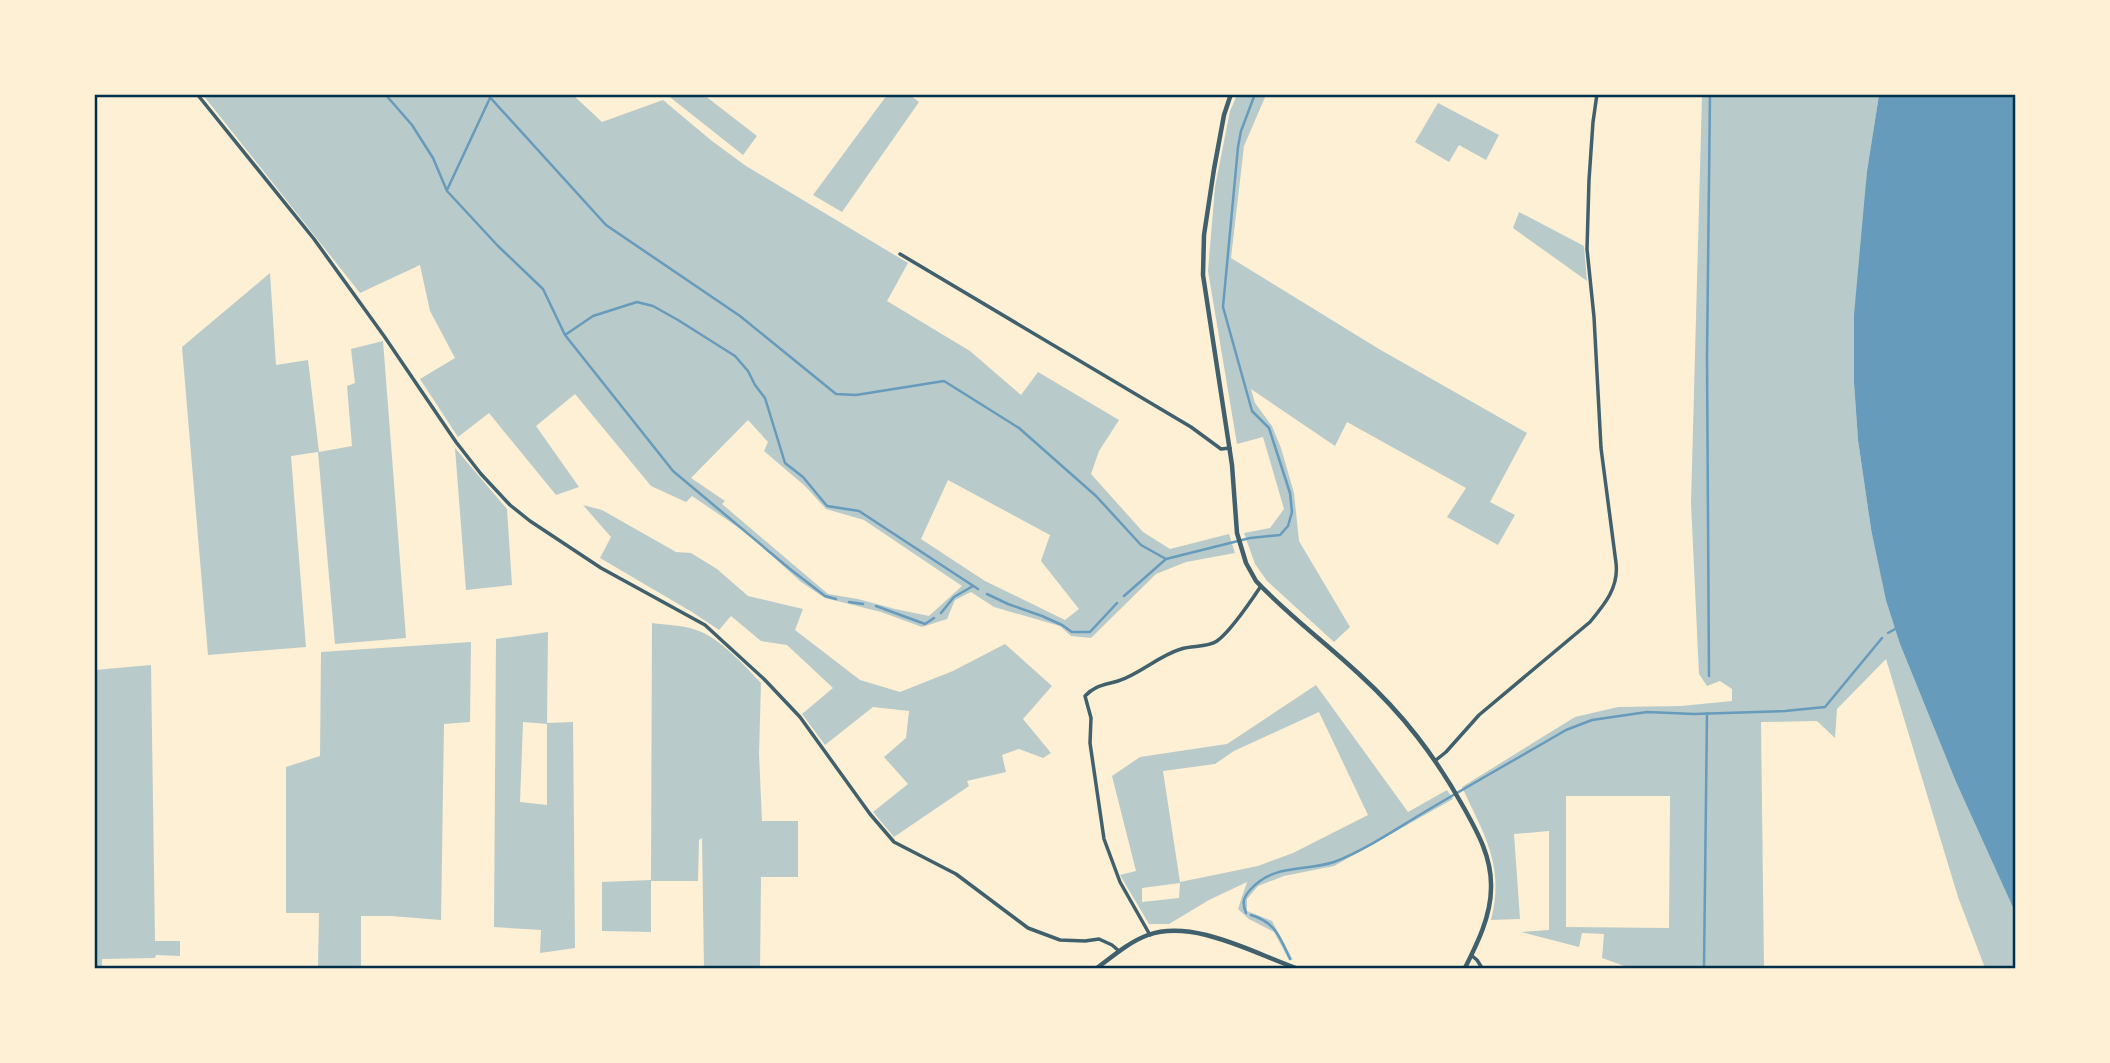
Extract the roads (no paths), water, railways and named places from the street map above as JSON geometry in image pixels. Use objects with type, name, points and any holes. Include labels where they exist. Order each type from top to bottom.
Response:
[{"type":"street","points":[[197,94],[314,239],[456,442],[510,505],[601,568],[705,625],[764,679],[800,717],[870,814],[894,842],[956,874],[1028,928],[1060,940],[1099,939],[1119,951]]},
{"type":"street","points":[[1231,94],[1224,115],[1212,178],[1204,235],[1203,275],[1230,448],[1237,533],[1242,552],[1252,575],[1261,586],[1376,690],[1410,726],[1436,760],[1483,845],[1491,876],[1489,906],[1465,968]]},
{"type":"street","points":[[1436,760],[1479,715],[1590,622],[1606,603],[1616,579],[1601,448],[1594,317],[1587,249],[1593,122],[1597,94]]},
{"type":"street","points":[[900,254],[1191,427],[1221,449],[1230,448]]},
{"type":"street","points":[[1150,934],[1120,881],[1104,839],[1090,743],[1091,718],[1085,696],[1096,687],[1121,680],[1172,652],[1214,643],[1231,627],[1261,586]]},
{"type":"street","points":[[1097,968],[1134,941],[1150,934],[1165,932],[1193,933],[1226,941],[1295,968]]},
{"type":"street","points":[[1471,955],[1478,960],[1482,968]]},
{"type":"water","points":[[1879,95],[2015,95],[2015,912],[1956,782],[1900,644],[1886,600],[1871,529],[1858,440],[1854,383],[1854,315],[1867,171]]},
{"type":"waterway","points":[[385,94],[412,125],[433,158],[447,191],[543,289],[565,335],[673,471],[790,569],[825,596],[836,599]]},
{"type":"waterway","points":[[487,94],[606,225],[740,316],[836,394],[856,395],[944,381],[1019,428],[1096,496],[1141,545],[1166,559]]},
{"type":"waterway","points":[[1124,596],[1166,559],[1250,538],[1280,535],[1288,526],[1292,512],[1290,493],[1269,428],[1252,411],[1223,307],[1238,147],[1255,94]]},
{"type":"waterway","points":[[1709,676],[1707,357],[1710,94]]},
{"type":"waterway","points":[[447,190],[490,98]]},
{"type":"waterway","points":[[565,335],[593,316],[637,302],[653,306],[678,320],[735,356],[748,371],[765,398],[785,463],[803,477],[827,506],[859,511],[978,589]]},
{"type":"waterway","points":[[941,613],[954,597],[973,586]]},
{"type":"waterway","points":[[987,594],[1042,616],[1072,632],[1090,632],[1117,603]]},
{"type":"waterway","points":[[849,602],[863,604]]},
{"type":"waterway","points":[[876,606],[925,624],[934,618]]},
{"type":"waterway","points":[[1888,633],[1897,628]]},
{"type":"waterway","points":[[1246,913],[1246,896],[1259,881],[1279,872],[1334,862],[1356,852],[1566,730],[1592,720],[1647,712],[1694,714],[1825,707],[1882,638]]},
{"type":"waterway","points":[[1704,968],[1707,713]]},
{"type":"waterway","points":[[1251,915],[1271,926],[1280,937],[1290,959]]}]
